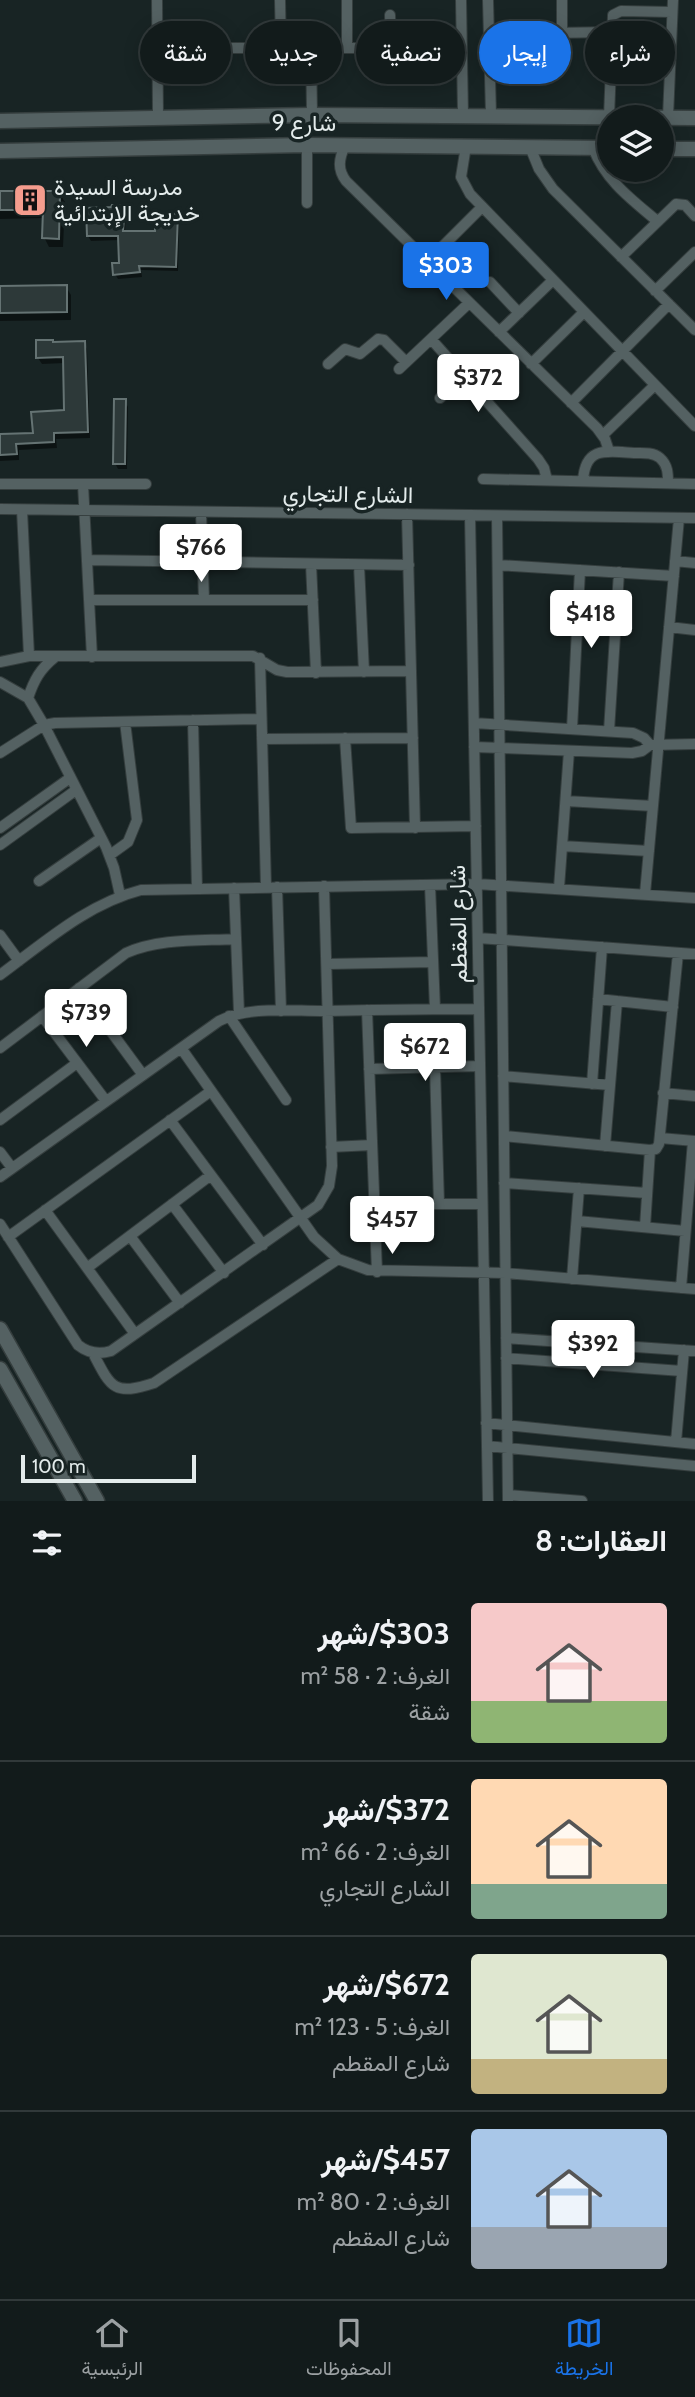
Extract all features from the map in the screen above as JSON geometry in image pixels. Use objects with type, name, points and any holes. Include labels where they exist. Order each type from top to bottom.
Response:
[{"type":"main road","name":"شارع 9","points":[[0,121],[158,117],[597,117]]},
{"type":"main road","name":"شارع 9","points":[[674,117],[695,118]]},
{"type":"main road","name":"شارع 9","points":[[0,151],[307,145],[597,148]]},
{"type":"main road","points":[[674,149],[695,149]]},
{"type":"main road","points":[[0,1329],[97,1501]]},
{"type":"main road","points":[[0,1369],[75,1501]]},
{"type":"street","points":[[157,0],[157,21]]},
{"type":"street","points":[[281,0],[281,21]]},
{"type":"street","points":[[346,0],[347,48]]},
{"type":"street","points":[[461,0],[463,115]]},
{"type":"street","points":[[488,0],[489,21]]},
{"type":"street","points":[[562,0],[562,21]]},
{"type":"street","points":[[668,105],[673,0]]},
{"type":"street","points":[[612,21],[618,11],[672,12]]},
{"type":"street","points":[[342,48],[386,47],[391,40],[390,15]]},
{"type":"street","points":[[158,84],[158,117]]},
{"type":"street","points":[[312,84],[312,116]]},
{"type":"street","points":[[490,84],[491,115]]},
{"type":"street","points":[[609,105],[610,84]]},
{"type":"street","points":[[307,145],[307,203]]},
{"type":"street","points":[[345,145],[339,161],[341,176],[603,435],[609,451]]},
{"type":"street","points":[[466,146],[461,171],[463,183],[482,207],[695,426]]},
{"type":"street","points":[[530,147],[539,169],[553,188],[695,330]]},
{"type":"street","points":[[593,148],[612,182],[657,221]]},
{"type":"street","points":[[621,257],[674,206],[685,205],[695,216]]},
{"type":"street","points":[[427,261],[482,207]]},
{"type":"street","points":[[655,290],[695,252]]},
{"type":"street","points":[[499,332],[553,280]]},
{"type":"street","points":[[490,282],[519,313]]},
{"type":"street","points":[[328,364],[343,350],[347,349],[359,355],[378,339],[384,340],[402,366],[469,303]]},
{"type":"street","points":[[571,403],[668,304]]},
{"type":"street","points":[[531,364],[584,312]]},
{"type":"street","points":[[431,339],[542,463],[547,480]]},
{"type":"street","points":[[440,398],[464,376]]},
{"type":"street","points":[[603,435],[654,385]]},
{"type":"street","points":[[583,481],[584,468],[590,457],[609,451],[655,455],[666,466],[668,483]]},
{"type":"street","points":[[483,479],[695,484]]},
{"type":"street","points":[[0,484],[146,484]]},
{"type":"street","points":[[83,484],[92,657]]},
{"type":"street","name":"الشارع التجاري","points":[[0,509],[695,518]]},
{"type":"street","points":[[22,510],[29,656]]},
{"type":"street","points":[[201,512],[204,600]]},
{"type":"street","points":[[407,514],[415,828]]},
{"type":"street","name":"شارع المقطم","points":[[470,515],[488,1501]]},
{"type":"street","name":"شارع المقطم","points":[[497,516],[508,1498]]},
{"type":"street","points":[[645,894],[653,806],[654,745],[679,518]]},
{"type":"street","points":[[87,560],[409,565]]},
{"type":"street","points":[[675,561],[695,563]]},
{"type":"street","points":[[311,564],[316,673]]},
{"type":"street","points":[[359,565],[364,672]]},
{"type":"street","points":[[498,565],[674,576]]},
{"type":"street","points":[[572,729],[580,570]]},
{"type":"street","points":[[609,732],[619,572]]},
{"type":"street","points":[[89,600],[313,600]]},
{"type":"street","points":[[669,627],[695,630]]},
{"type":"street","points":[[0,662],[29,656],[253,656],[277,670],[287,672],[411,671]]},
{"type":"street","points":[[28,698],[33,681],[42,667],[55,657]]},
{"type":"street","points":[[260,658],[262,739],[281,1011]]},
{"type":"street","points":[[0,681],[28,698],[44,725],[110,855],[120,895]]},
{"type":"street","points":[[0,753],[44,725],[261,719]]},
{"type":"street","points":[[192,720],[198,889]]},
{"type":"street","points":[[110,855],[128,842],[136,820],[125,722]]},
{"type":"street","points":[[474,723],[637,734],[654,745]]},
{"type":"street","points":[[345,738],[351,828],[476,826]]},
{"type":"street","points":[[262,739],[413,738]]},
{"type":"street","points":[[474,747],[632,753],[654,745],[695,744]]},
{"type":"street","points":[[559,888],[569,751]]},
{"type":"street","points":[[0,828],[70,778]]},
{"type":"street","points":[[0,845],[76,790]]},
{"type":"street","points":[[566,801],[653,806]]},
{"type":"street","points":[[39,881],[101,838]]},
{"type":"street","points":[[562,846],[649,851]]},
{"type":"street","points":[[0,975],[83,914],[120,895],[141,890],[477,884],[695,898]]},
{"type":"street","points":[[430,885],[435,1009]]},
{"type":"street","points":[[0,1224],[78,1345],[93,1353],[111,1351],[318,1205],[329,1186],[331,1147],[324,886]]},
{"type":"street","points":[[234,888],[234,1015],[286,1100]]},
{"type":"street","points":[[0,935],[19,961]]},
{"type":"street","points":[[478,937],[695,954]]},
{"type":"street","points":[[0,1048],[126,953],[141,946],[236,939]]},
{"type":"street","points":[[592,1084],[602,947]]},
{"type":"street","points":[[504,1136],[650,1150],[658,1146],[678,953]]},
{"type":"street","points":[[327,964],[433,962]]},
{"type":"street","points":[[79,988],[143,1075]]},
{"type":"street","points":[[598,999],[673,1007]]},
{"type":"street","points":[[605,1146],[617,1001]]},
{"type":"street","points":[[0,1177],[181,1048],[234,1015],[281,1011],[479,1009]]},
{"type":"street","points":[[368,1010],[377,1272]]},
{"type":"street","points":[[42,1016],[106,1101]]},
{"type":"street","points":[[181,1048],[321,1245],[338,1259],[358,1268],[377,1272],[505,1273],[695,1289]]},
{"type":"street","points":[[0,1120],[77,1062]]},
{"type":"street","points":[[369,1069],[480,1066]]},
{"type":"street","points":[[436,1067],[439,1204]]},
{"type":"street","points":[[503,1076],[610,1085]]},
{"type":"street","points":[[8,1237],[211,1091]]},
{"type":"street","points":[[663,1093],[695,1096]]},
{"type":"street","points":[[170,1120],[263,1245]]},
{"type":"street","points":[[660,1138],[694,1141],[681,1288]]},
{"type":"street","points":[[331,1147],[372,1145]]},
{"type":"street","points":[[645,1227],[650,1150]]},
{"type":"street","points":[[0,1152],[12,1168]]},
{"type":"street","points":[[87,1268],[211,1175]]},
{"type":"street","points":[[505,1183],[647,1193]]},
{"type":"street","points":[[572,1279],[579,1188]]},
{"type":"street","points":[[172,1204],[224,1273]]},
{"type":"street","points":[[373,1204],[482,1204]]},
{"type":"street","points":[[46,1210],[135,1334]]},
{"type":"street","points":[[577,1221],[685,1231]]},
{"type":"street","points":[[130,1236],[180,1303]]},
{"type":"street","points":[[93,1353],[106,1379],[121,1390],[154,1383],[338,1259]]},
{"type":"street","points":[[506,1339],[695,1351]]},
{"type":"street","points":[[676,1442],[684,1350]]},
{"type":"street","points":[[506,1358],[682,1371]]},
{"type":"street","points":[[486,1423],[695,1444]]},
{"type":"street","points":[[487,1446],[695,1466]]},
{"type":"street","points":[[508,1498],[582,1501]]},
{"type":"building","name":"مدرسة السيدة خديجة الإبتدائية","points":[[0,191],[60,191],[59,239],[42,238],[43,210],[0,210]]},
{"type":"building","points":[[125,206],[123,231],[155,231],[155,213],[178,214],[176,267],[139,266],[140,272],[113,275],[112,263],[119,263],[118,236],[87,236],[86,208]]},
{"type":"building","points":[[67,285],[67,312],[0,313],[0,286]]},
{"type":"building","points":[[36,340],[85,341],[88,432],[54,433],[54,442],[16,444],[17,454],[0,455],[0,434],[33,433],[31,412],[64,410],[63,357],[36,358]]},
{"type":"building","points":[[114,399],[126,399],[125,464],[113,464]]},
{"type":"place","name":"مدرسة السيدة خديجة الإبتدائية","points":[[30,200]]}]
